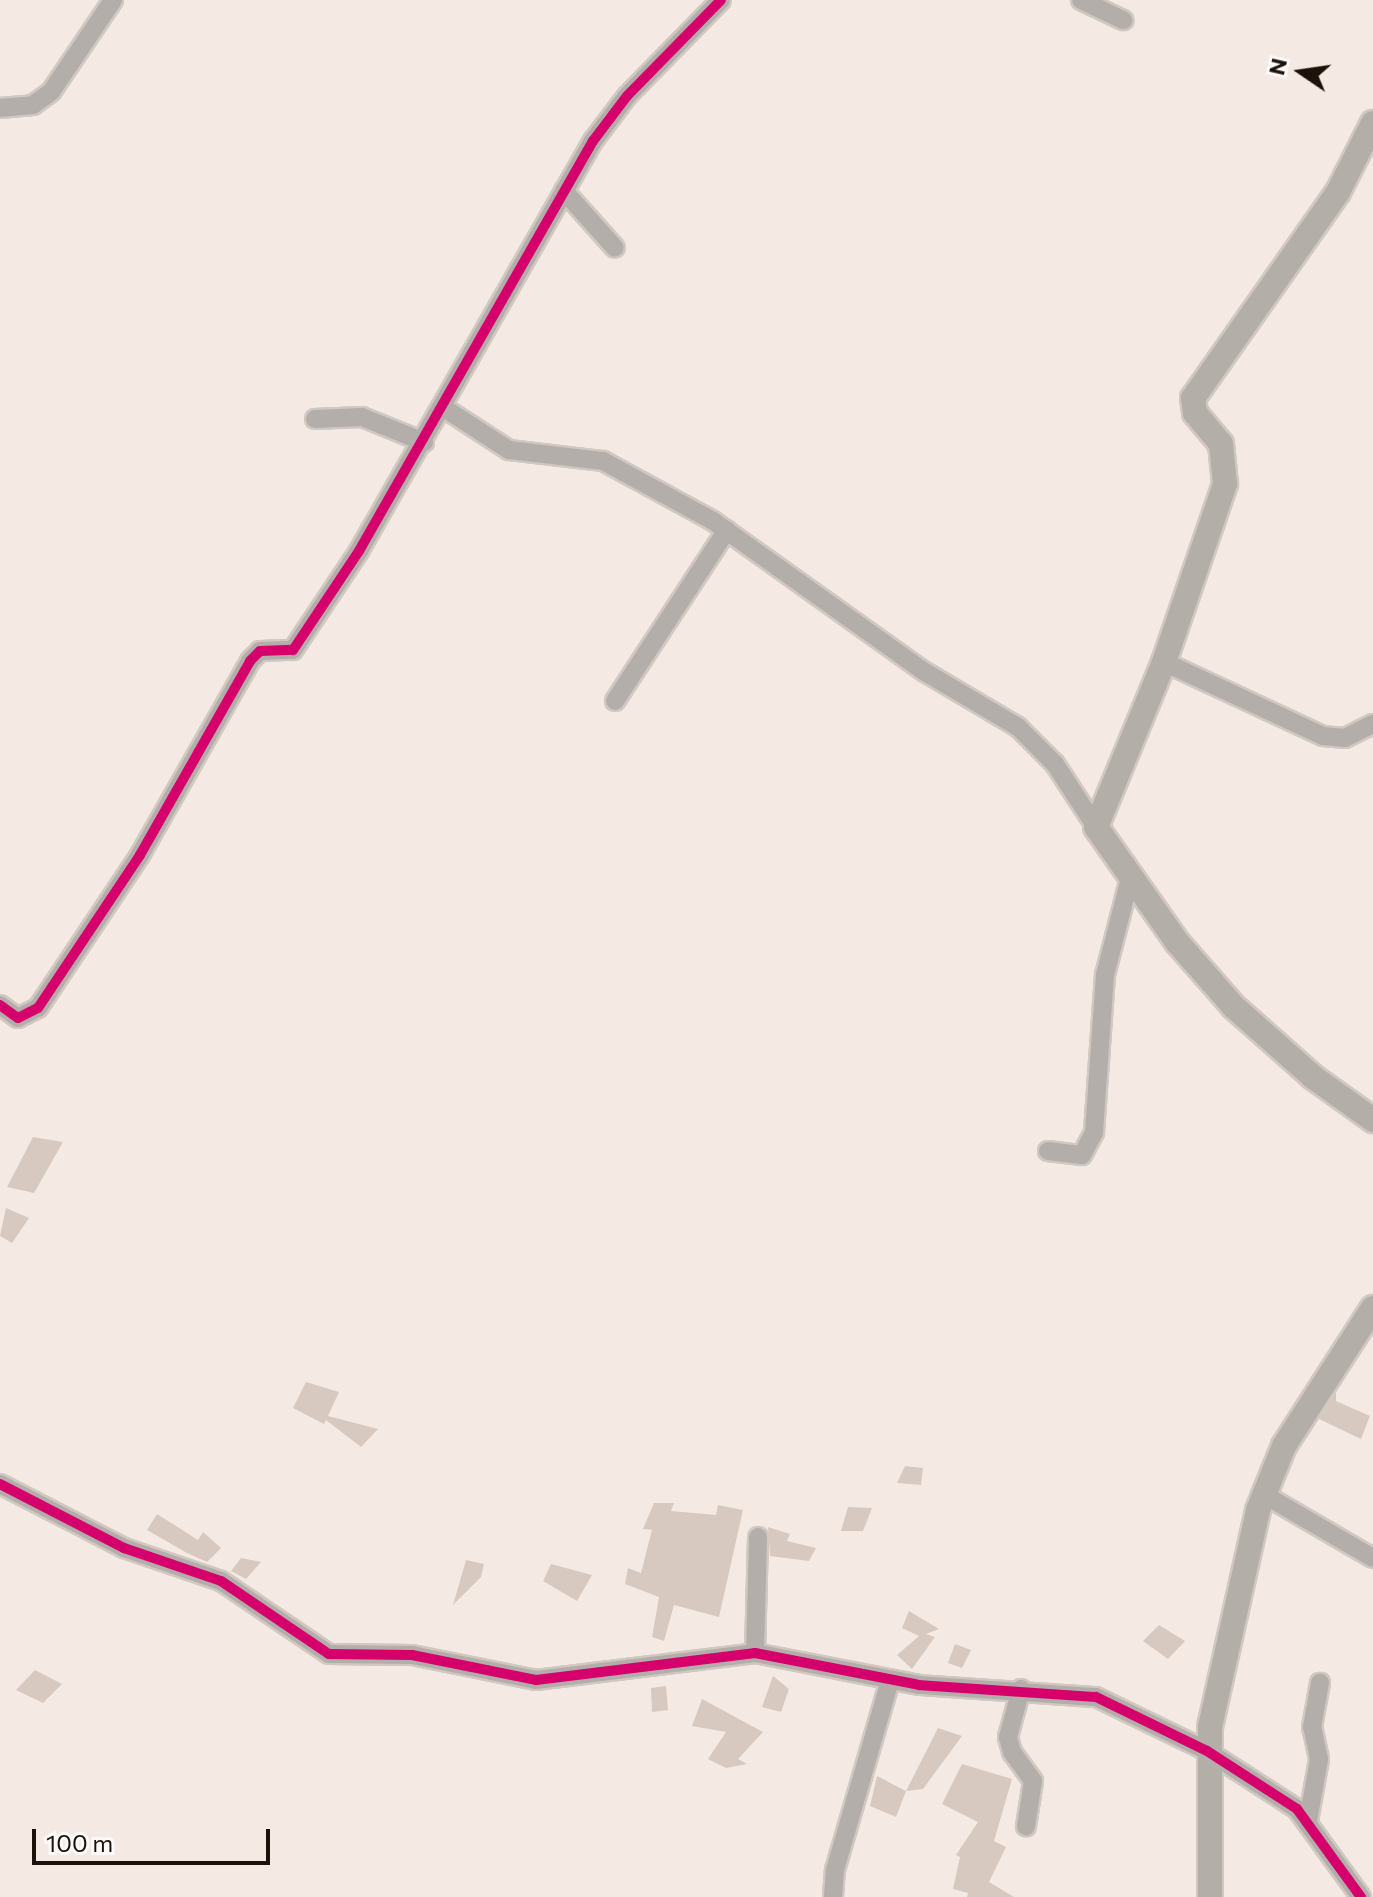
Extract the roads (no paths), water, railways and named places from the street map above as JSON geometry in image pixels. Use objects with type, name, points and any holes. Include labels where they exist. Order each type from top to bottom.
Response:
[{"type":"street","points":[[0,108],[33,105],[51,92],[113,0]]},
{"type":"street","points":[[0,1005],[18,1018],[38,1008],[140,855],[250,661],[260,651],[293,650],[302,639],[424,442],[564,191],[616,110],[721,0]]},
{"type":"street","points":[[1081,0],[1123,20]]},
{"type":"street","points":[[1096,827],[1164,662],[1226,474],[1221,444],[1195,413],[1193,398],[1338,192],[1373,123]]},
{"type":"street","points":[[564,191],[615,248]]},
{"type":"street","points":[[444,408],[509,450],[603,461],[727,530],[925,672],[1018,727],[1055,764],[1130,878],[1234,1007],[1313,1077],[1373,1120]]},
{"type":"street","points":[[315,419],[362,417],[424,442]]},
{"type":"street","points":[[615,701],[727,530]]},
{"type":"street","points":[[1164,662],[1323,736],[1345,738],[1373,724]]},
{"type":"street","points":[[1048,1151],[1082,1155],[1094,1132],[1105,975],[1130,878]]},
{"type":"street","points":[[1210,1897],[1207,1751],[1263,1494],[1301,1417],[1373,1308]]},
{"type":"street","points":[[0,1484],[124,1548],[221,1581],[329,1654],[412,1655],[536,1680],[755,1653],[890,1681],[1096,1697],[1207,1751],[1308,1821],[1327,1856],[1361,1897]]},
{"type":"street","points":[[1263,1494],[1373,1558]]},
{"type":"street","points":[[755,1653],[758,1537]]},
{"type":"street","points":[[833,1897],[835,1870],[890,1681]]},
{"type":"street","points":[[1308,1821],[1319,1759],[1312,1727],[1320,1683]]},
{"type":"street","points":[[1021,1689],[1008,1737],[1012,1752],[1033,1781],[1026,1826]]}]
